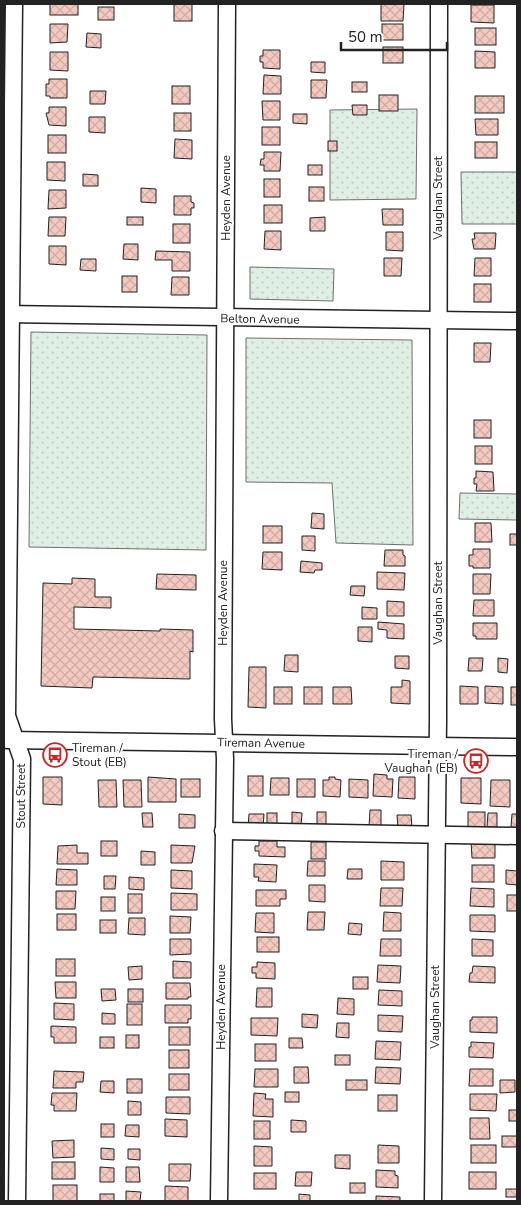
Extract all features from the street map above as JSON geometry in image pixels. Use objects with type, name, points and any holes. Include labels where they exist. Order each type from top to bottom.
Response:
[{"type":"street","name":"Stout Street","points":[[14,4],[8,314],[7,716],[10,740],[22,758],[17,1201]]},
{"type":"street","name":"Heyden Avenue","points":[[219,1201],[224,743],[227,4]]},
{"type":"street","name":"Vaughan Street","points":[[433,1201],[437,745],[439,4]]},
{"type":"street","name":"Belton Avenue","points":[[8,314],[517,321]]},
{"type":"street","name":"Tireman Avenue","points":[[10,740],[517,747]]},
{"type":"street","points":[[223,831],[517,836]]},
{"type":"green space","points":[[417,109],[416,199],[330,200],[330,110]]},
{"type":"green space","points":[[461,172],[517,172],[517,224],[462,224]]},
{"type":"green space","points":[[250,267],[334,269],[333,301],[250,299]]},
{"type":"green space","points":[[31,332],[207,335],[206,550],[29,547]]},
{"type":"green space","points":[[246,338],[412,340],[413,545],[336,543],[332,483],[246,482]]},
{"type":"green space","points":[[460,493],[517,494],[517,520],[459,519]]},
{"type":"building","points":[[50,4],[78,4],[78,15],[50,15]]},
{"type":"building","points":[[174,4],[192,4],[192,21],[174,21]]},
{"type":"building","points":[[381,4],[404,4],[403,21],[381,21]]},
{"type":"building","points":[[471,5],[494,5],[494,23],[471,22]]},
{"type":"building","points":[[98,7],[114,7],[114,20],[98,20]]},
{"type":"building","points":[[50,24],[68,24],[67,42],[50,43]]},
{"type":"building","points":[[382,24],[403,24],[403,40],[382,40]]},
{"type":"building","points":[[475,28],[496,28],[496,45],[475,45]]},
{"type":"building","points":[[87,33],[101,34],[101,48],[86,47]]},
{"type":"building","points":[[383,47],[403,47],[403,63],[383,63]]},
{"type":"building","points":[[263,50],[280,50],[280,69],[263,68],[260,56],[263,56]]},
{"type":"building","points":[[475,51],[495,52],[495,68],[475,68]]},
{"type":"building","points":[[50,52],[68,52],[68,71],[50,70]]},
{"type":"building","points":[[311,62],[325,62],[325,73],[311,72]]},
{"type":"building","points":[[264,75],[281,76],[281,94],[263,94]]},
{"type":"building","points":[[49,79],[67,79],[67,98],[50,98],[50,96],[46,96],[46,84],[49,84]]},
{"type":"building","points":[[311,80],[327,80],[326,98],[311,98]]},
{"type":"building","points":[[352,82],[367,82],[367,92],[352,92]]},
{"type":"building","points":[[172,86],[190,86],[190,104],[172,104]]},
{"type":"building","points":[[90,91],[106,91],[105,104],[90,104]]},
{"type":"building","points":[[379,95],[398,95],[398,111],[379,111]]},
{"type":"building","points":[[475,96],[504,96],[504,113],[475,113]]},
{"type":"building","points":[[262,101],[280,101],[280,120],[263,120]]},
{"type":"building","points":[[352,105],[367,105],[367,115],[353,115]]},
{"type":"building","points":[[49,107],[66,107],[66,126],[49,125],[46,113],[49,113]]},
{"type":"building","points":[[174,113],[191,113],[191,131],[174,131]]},
{"type":"building","points":[[293,114],[307,114],[307,124],[293,123]]},
{"type":"building","points":[[89,117],[105,117],[105,133],[89,132]]},
{"type":"building","points":[[475,119],[498,119],[498,135],[476,135]]},
{"type":"building","points":[[262,127],[280,127],[280,145],[262,145]]},
{"type":"building","points":[[48,135],[66,135],[66,153],[48,153]]},
{"type":"building","points":[[175,139],[192,140],[192,159],[174,158]]},
{"type":"building","points":[[328,141],[337,141],[337,151],[328,151]]},
{"type":"building","points":[[475,142],[497,142],[497,158],[475,158]]},
{"type":"building","points":[[264,152],[281,152],[280,171],[264,171],[264,165],[260,165],[261,159],[264,159]]},
{"type":"building","points":[[47,162],[65,162],[65,181],[47,180]]},
{"type":"building","points":[[308,165],[322,165],[322,175],[308,175]]},
{"type":"building","points":[[83,174],[98,175],[98,186],[83,186]]},
{"type":"building","points":[[264,179],[280,179],[280,197],[264,197]]},
{"type":"building","points":[[309,187],[324,187],[324,201],[309,201]]},
{"type":"building","points":[[141,188],[156,189],[156,203],[141,202]]},
{"type":"building","points":[[49,190],[66,190],[66,208],[48,209]]},
{"type":"building","points":[[174,196],[191,196],[194,208],[191,208],[191,215],[174,215]]},
{"type":"building","points":[[264,205],[282,205],[282,223],[264,223]]},
{"type":"building","points":[[382,209],[403,209],[403,225],[383,225]]},
{"type":"building","points":[[49,217],[66,217],[65,236],[48,236]]},
{"type":"building","points":[[127,217],[143,217],[143,225],[127,225]]},
{"type":"building","points":[[325,217],[325,231],[310,231],[310,218]]},
{"type":"building","points":[[173,224],[190,224],[190,243],[173,243]]},
{"type":"building","points":[[265,231],[281,231],[281,250],[264,249]]},
{"type":"building","points":[[386,232],[403,232],[403,251],[386,250]]},
{"type":"building","points":[[474,233],[496,233],[495,249],[474,249],[472,239],[475,239]]},
{"type":"building","points":[[124,244],[138,244],[138,260],[123,259]]},
{"type":"building","points":[[49,246],[66,246],[66,265],[49,264]]},
{"type":"building","points":[[156,251],[190,252],[190,271],[172,271],[172,260],[155,260]]},
{"type":"building","points":[[384,258],[402,258],[401,276],[384,276]]},
{"type":"building","points":[[475,258],[491,258],[491,276],[474,276]]},
{"type":"building","points":[[81,259],[96,259],[96,271],[80,270]]},
{"type":"building","points":[[122,276],[137,276],[137,292],[122,292]]},
{"type":"building","points":[[172,277],[189,277],[189,295],[171,295]]},
{"type":"building","points":[[474,284],[491,284],[491,302],[474,302]]},
{"type":"building","points":[[474,343],[491,343],[490,362],[474,362]]},
{"type":"building","points":[[474,420],[491,420],[491,438],[474,438]]},
{"type":"building","points":[[475,446],[492,446],[492,464],[475,464]]},
{"type":"building","points":[[476,471],[493,472],[494,491],[476,491],[477,484],[474,484],[474,478],[476,478]]},
{"type":"building","points":[[312,513],[324,514],[324,529],[311,528]]},
{"type":"building","points":[[475,523],[491,523],[492,542],[475,542]]},
{"type":"building","points":[[263,526],[282,526],[282,543],[263,543]]},
{"type":"building","points":[[510,534],[517,534],[517,545],[510,545]]},
{"type":"building","points":[[302,536],[315,536],[315,551],[302,550]]},
{"type":"building","points":[[473,549],[490,549],[490,568],[473,568],[473,566],[469,566],[469,555],[473,555]]},
{"type":"building","points":[[385,550],[403,550],[405,566],[384,566]]},
{"type":"building","points":[[263,552],[282,552],[282,570],[262,569]]},
{"type":"building","points":[[301,561],[322,563],[322,570],[315,570],[314,573],[300,572]]},
{"type":"building","points":[[377,572],[405,573],[404,590],[377,589]]},
{"type":"building","points":[[157,574],[196,575],[196,590],[156,589]]},
{"type":"building","points":[[473,574],[491,574],[490,594],[473,594]]},
{"type":"building","points":[[72,578],[95,579],[95,597],[111,597],[111,608],[74,607],[74,629],[193,630],[193,652],[190,651],[190,679],[93,677],[92,688],[41,686],[43,583],[72,584]]},
{"type":"building","points":[[351,586],[365,586],[364,596],[350,595]]},
{"type":"building","points":[[474,600],[494,600],[494,616],[473,616]]},
{"type":"building","points":[[387,601],[404,602],[404,616],[387,616]]},
{"type":"building","points":[[362,607],[377,608],[377,619],[362,619]]},
{"type":"building","points":[[378,622],[404,624],[404,639],[387,638],[387,630],[378,629]]},
{"type":"building","points":[[473,623],[497,623],[497,639],[476,639],[476,636],[473,636]]},
{"type":"building","points":[[358,627],[372,627],[372,642],[358,641]]},
{"type":"building","points":[[285,655],[298,655],[298,672],[284,671]]},
{"type":"building","points":[[395,656],[409,656],[409,669],[395,668]]},
{"type":"building","points":[[469,658],[483,658],[482,671],[468,671]]},
{"type":"building","points":[[498,658],[508,659],[507,673],[498,672]]},
{"type":"building","points":[[249,667],[266,667],[266,708],[248,707]]},
{"type":"building","points":[[402,680],[410,681],[410,704],[391,703],[391,687],[402,687]]},
{"type":"building","points":[[460,686],[478,687],[478,704],[460,704]]},
{"type":"building","points":[[485,686],[503,687],[503,704],[485,703]]},
{"type":"building","points":[[274,687],[292,687],[292,704],[274,704]]},
{"type":"building","points":[[304,687],[322,687],[322,704],[304,704]]},
{"type":"building","points":[[333,687],[351,687],[352,704],[333,704]]},
{"type":"building","points":[[511,687],[517,687],[517,705],[511,705]]},
{"type":"building","points":[[374,774],[387,775],[387,779],[393,779],[392,797],[373,796]]},
{"type":"building","points":[[248,776],[263,776],[263,796],[248,796]]},
{"type":"building","points":[[43,777],[62,777],[62,805],[43,804]]},
{"type":"building","points":[[148,777],[176,779],[176,802],[148,802]]},
{"type":"building","points":[[329,777],[341,780],[340,797],[323,796],[323,780],[329,780]]},
{"type":"building","points":[[399,777],[415,777],[415,799],[398,798]]},
{"type":"building","points":[[271,778],[289,778],[289,795],[270,795]]},
{"type":"building","points":[[461,778],[481,778],[481,804],[461,803]]},
{"type":"building","points":[[181,779],[200,779],[200,797],[181,797]]},
{"type":"building","points":[[297,779],[315,779],[315,797],[297,797]]},
{"type":"building","points":[[349,779],[368,780],[368,798],[349,797]]},
{"type":"building","points":[[98,780],[116,780],[117,807],[99,807]]},
{"type":"building","points":[[123,780],[141,780],[142,807],[124,807]]},
{"type":"building","points":[[491,780],[510,780],[510,807],[490,806]]},
{"type":"building","points":[[370,810],[381,810],[381,827],[369,827]]},
{"type":"building","points":[[292,812],[302,813],[301,826],[292,826]]},
{"type":"building","points":[[317,812],[326,812],[326,825],[317,825]]},
{"type":"building","points":[[468,812],[485,812],[485,827],[468,827]]},
{"type":"building","points":[[142,813],[152,813],[153,827],[143,827]]},
{"type":"building","points":[[267,813],[277,813],[277,826],[267,826]]},
{"type":"building","points":[[488,813],[497,813],[497,827],[487,827]]},
{"type":"building","points":[[179,814],[195,815],[195,828],[179,828]]},
{"type":"building","points":[[249,814],[264,814],[263,828],[248,828]]},
{"type":"building","points":[[512,814],[517,814],[517,828],[511,827]]},
{"type":"building","points":[[397,815],[411,815],[412,828],[398,828]]},
{"type":"building","points":[[101,841],[117,841],[117,856],[101,856]]},
{"type":"building","points":[[259,841],[277,841],[277,847],[285,847],[285,857],[259,856],[259,851],[255,851],[255,846],[259,846]]},
{"type":"building","points":[[471,841],[495,841],[495,858],[472,858]]},
{"type":"building","points":[[311,842],[326,842],[326,859],[311,859]]},
{"type":"building","points":[[77,845],[77,853],[88,853],[88,864],[57,864],[58,846]]},
{"type":"building","points":[[171,845],[195,846],[192,863],[171,863]]},
{"type":"building","points":[[141,851],[155,852],[155,865],[141,865]]},
{"type":"building","points":[[308,861],[325,861],[325,876],[307,876]]},
{"type":"building","points":[[381,861],[404,862],[404,880],[381,880]]},
{"type":"building","points":[[254,864],[277,865],[276,882],[258,881],[259,877],[254,877]]},
{"type":"building","points":[[472,865],[494,865],[494,882],[472,882]]},
{"type":"building","points":[[57,869],[77,870],[77,885],[56,885]]},
{"type":"building","points":[[348,869],[362,869],[362,879],[347,879]]},
{"type":"building","points":[[171,870],[192,871],[192,889],[171,888]]},
{"type":"building","points":[[506,870],[517,871],[517,885],[506,884]]},
{"type":"building","points":[[104,876],[116,876],[115,889],[104,889]]},
{"type":"building","points":[[129,877],[144,878],[144,890],[129,889]]},
{"type":"building","points":[[309,885],[325,885],[325,902],[309,901]]},
{"type":"building","points":[[381,888],[403,888],[402,906],[380,906]]},
{"type":"building","points":[[471,888],[494,889],[494,907],[470,906]]},
{"type":"building","points":[[256,890],[286,890],[286,899],[280,899],[280,906],[256,906]]},
{"type":"building","points":[[56,891],[76,891],[75,909],[56,909]]},
{"type":"building","points":[[171,893],[197,894],[197,910],[171,910]]},
{"type":"building","points":[[128,894],[142,894],[142,913],[128,913]]},
{"type":"building","points":[[507,895],[517,895],[517,911],[507,911]]},
{"type":"building","points":[[101,897],[115,897],[115,911],[101,911]]},
{"type":"building","points":[[308,912],[325,912],[324,930],[307,930]]},
{"type":"building","points":[[384,912],[401,913],[401,931],[383,931]]},
{"type":"building","points":[[256,913],[274,913],[274,933],[255,932]]},
{"type":"building","points":[[57,914],[76,914],[76,930],[57,930]]},
{"type":"building","points":[[470,915],[495,915],[495,932],[470,931]]},
{"type":"building","points":[[170,916],[191,917],[190,933],[170,933]]},
{"type":"building","points":[[129,918],[145,918],[145,935],[128,934]]},
{"type":"building","points":[[100,920],[116,920],[116,933],[100,933]]},
{"type":"building","points":[[349,923],[362,924],[361,935],[348,934]]},
{"type":"building","points":[[257,937],[279,937],[279,952],[257,952]]},
{"type":"building","points":[[170,939],[191,939],[191,954],[170,955]]},
{"type":"building","points":[[381,939],[401,939],[401,956],[380,956]]},
{"type":"building","points":[[472,939],[493,940],[493,956],[472,956]]},
{"type":"building","points":[[56,959],[75,959],[75,976],[56,976]]},
{"type":"building","points":[[173,961],[191,962],[191,978],[173,978]]},
{"type":"building","points":[[257,962],[275,963],[275,979],[256,978],[256,973],[252,973],[252,967],[257,967]]},
{"type":"building","points":[[378,965],[401,966],[400,983],[377,982]]},
{"type":"building","points":[[142,966],[142,979],[129,980],[128,967]]},
{"type":"building","points":[[473,966],[495,967],[495,983],[469,982]]},
{"type":"building","points":[[353,977],[368,977],[368,989],[353,989]]},
{"type":"building","points":[[55,982],[76,982],[76,998],[56,998]]},
{"type":"building","points":[[166,983],[190,983],[191,997],[188,997],[188,999],[166,999]]},
{"type":"building","points":[[257,988],[272,988],[272,1007],[256,1007]]},
{"type":"building","points":[[101,989],[115,989],[116,1000],[102,1001]]},
{"type":"building","points":[[128,989],[143,989],[143,1002],[128,1002]]},
{"type":"building","points":[[379,990],[402,991],[402,1006],[378,1005]]},
{"type":"building","points":[[338,998],[354,999],[354,1015],[337,1014]]},
{"type":"building","points":[[54,1003],[74,1004],[74,1020],[54,1019]]},
{"type":"building","points":[[127,1004],[142,1004],[142,1025],[127,1025]]},
{"type":"building","points":[[165,1005],[191,1005],[191,1019],[188,1019],[188,1023],[165,1023]]},
{"type":"building","points":[[102,1013],[115,1014],[115,1024],[102,1024]]},
{"type":"building","points":[[302,1014],[318,1015],[317,1028],[302,1027]]},
{"type":"building","points":[[378,1015],[403,1016],[402,1032],[378,1031]]},
{"type":"building","points":[[472,1017],[497,1017],[497,1033],[470,1032],[470,1020],[472,1020]]},
{"type":"building","points":[[251,1018],[278,1018],[277,1036],[251,1035]]},
{"type":"building","points":[[337,1023],[349,1023],[349,1038],[336,1037]]},
{"type":"building","points":[[51,1026],[76,1027],[76,1043],[54,1043],[54,1037],[51,1037]]},
{"type":"building","points":[[169,1027],[190,1027],[190,1045],[169,1045]]},
{"type":"building","points":[[126,1035],[139,1035],[139,1048],[126,1048]]},
{"type":"building","points":[[100,1037],[114,1037],[114,1048],[100,1048]]},
{"type":"building","points":[[289,1038],[302,1038],[303,1048],[289,1048]]},
{"type":"building","points":[[376,1041],[401,1042],[400,1060],[375,1059]]},
{"type":"building","points":[[471,1042],[494,1043],[493,1058],[469,1057]]},
{"type":"building","points":[[255,1044],[276,1044],[276,1061],[255,1061]]},
{"type":"building","points":[[169,1050],[189,1050],[189,1068],[169,1068]]},
{"type":"building","points":[[335,1055],[350,1055],[350,1065],[335,1065]]},
{"type":"building","points":[[294,1067],[308,1067],[309,1083],[294,1083]]},
{"type":"building","points":[[376,1067],[401,1068],[400,1084],[375,1083]]},
{"type":"building","points":[[255,1069],[278,1069],[278,1087],[254,1087]]},
{"type":"building","points":[[470,1069],[493,1069],[493,1086],[469,1086]]},
{"type":"building","points":[[54,1071],[84,1072],[83,1082],[76,1082],[76,1088],[53,1088]]},
{"type":"building","points":[[169,1074],[189,1074],[189,1090],[169,1090]]},
{"type":"building","points":[[127,1079],[142,1079],[142,1093],[127,1093]]},
{"type":"building","points":[[346,1080],[367,1080],[367,1090],[346,1090]]},
{"type":"building","points":[[500,1080],[515,1080],[515,1092],[500,1093]]},
{"type":"building","points":[[101,1081],[114,1081],[114,1093],[100,1092]]},
{"type":"building","points":[[285,1092],[299,1092],[299,1102],[285,1102]]},
{"type":"building","points":[[52,1093],[77,1093],[76,1111],[54,1111],[54,1105],[51,1105]]},
{"type":"building","points":[[254,1093],[266,1094],[265,1099],[273,1099],[273,1117],[253,1116]]},
{"type":"building","points":[[470,1094],[497,1094],[496,1111],[470,1110]]},
{"type":"building","points":[[378,1095],[397,1095],[397,1111],[378,1111]]},
{"type":"building","points":[[166,1097],[190,1097],[190,1114],[166,1113]]},
{"type":"building","points":[[128,1101],[141,1102],[141,1115],[128,1115]]},
{"type":"building","points":[[509,1110],[517,1110],[517,1121],[509,1121]]},
{"type":"building","points":[[470,1118],[489,1118],[490,1139],[470,1139]]},
{"type":"building","points":[[165,1119],[187,1120],[187,1137],[165,1136]]},
{"type":"building","points":[[291,1120],[306,1121],[306,1132],[291,1132]]},
{"type":"building","points":[[254,1121],[270,1121],[270,1139],[254,1139]]},
{"type":"building","points":[[101,1124],[114,1124],[114,1137],[101,1137]]},
{"type":"building","points":[[126,1125],[139,1125],[139,1137],[125,1136]]},
{"type":"building","points":[[502,1136],[517,1136],[517,1147],[502,1147]]},
{"type":"building","points":[[74,1140],[74,1157],[53,1158],[52,1141]]},
{"type":"building","points":[[378,1145],[399,1146],[399,1163],[378,1163]]},
{"type":"building","points":[[471,1145],[496,1145],[496,1163],[471,1163]]},
{"type":"building","points":[[254,1146],[272,1147],[272,1166],[254,1166]]},
{"type":"building","points":[[101,1148],[114,1149],[114,1160],[101,1159]]},
{"type":"building","points":[[128,1149],[140,1149],[140,1160],[128,1159]]},
{"type":"building","points":[[335,1155],[350,1155],[350,1169],[335,1168]]},
{"type":"building","points":[[52,1162],[75,1162],[75,1179],[52,1179]]},
{"type":"building","points":[[169,1164],[191,1164],[190,1181],[169,1181]]},
{"type":"building","points":[[100,1167],[114,1168],[114,1182],[100,1182]]},
{"type":"building","points":[[126,1167],[139,1167],[140,1182],[126,1182]]},
{"type":"building","points":[[376,1170],[395,1171],[395,1175],[398,1176],[398,1188],[376,1187]]},
{"type":"building","points":[[296,1172],[312,1172],[311,1186],[295,1186]]},
{"type":"building","points":[[469,1172],[496,1172],[496,1189],[469,1189]]},
{"type":"building","points":[[254,1173],[276,1173],[276,1189],[254,1189]]},
{"type":"building","points":[[350,1183],[365,1183],[365,1193],[350,1193]]},
{"type":"building","points":[[53,1185],[77,1185],[77,1201],[53,1201]]},
{"type":"building","points":[[165,1186],[188,1187],[188,1201],[165,1201]]},
{"type":"building","points":[[506,1189],[517,1189],[517,1197],[506,1197]]},
{"type":"building","points":[[126,1191],[141,1192],[140,1201],[126,1201]]},
{"type":"building","points":[[100,1194],[114,1194],[114,1201],[100,1201]]},
{"type":"building","points":[[299,1194],[310,1195],[310,1201],[299,1201]]},
{"type":"building","points":[[376,1196],[400,1197],[400,1201],[376,1201]]},
{"type":"place","name":"Tireman / Stout (EB)","points":[[55,755]]},
{"type":"place","name":"Tireman / Vaughan (EB)","points":[[476,761]]}]
